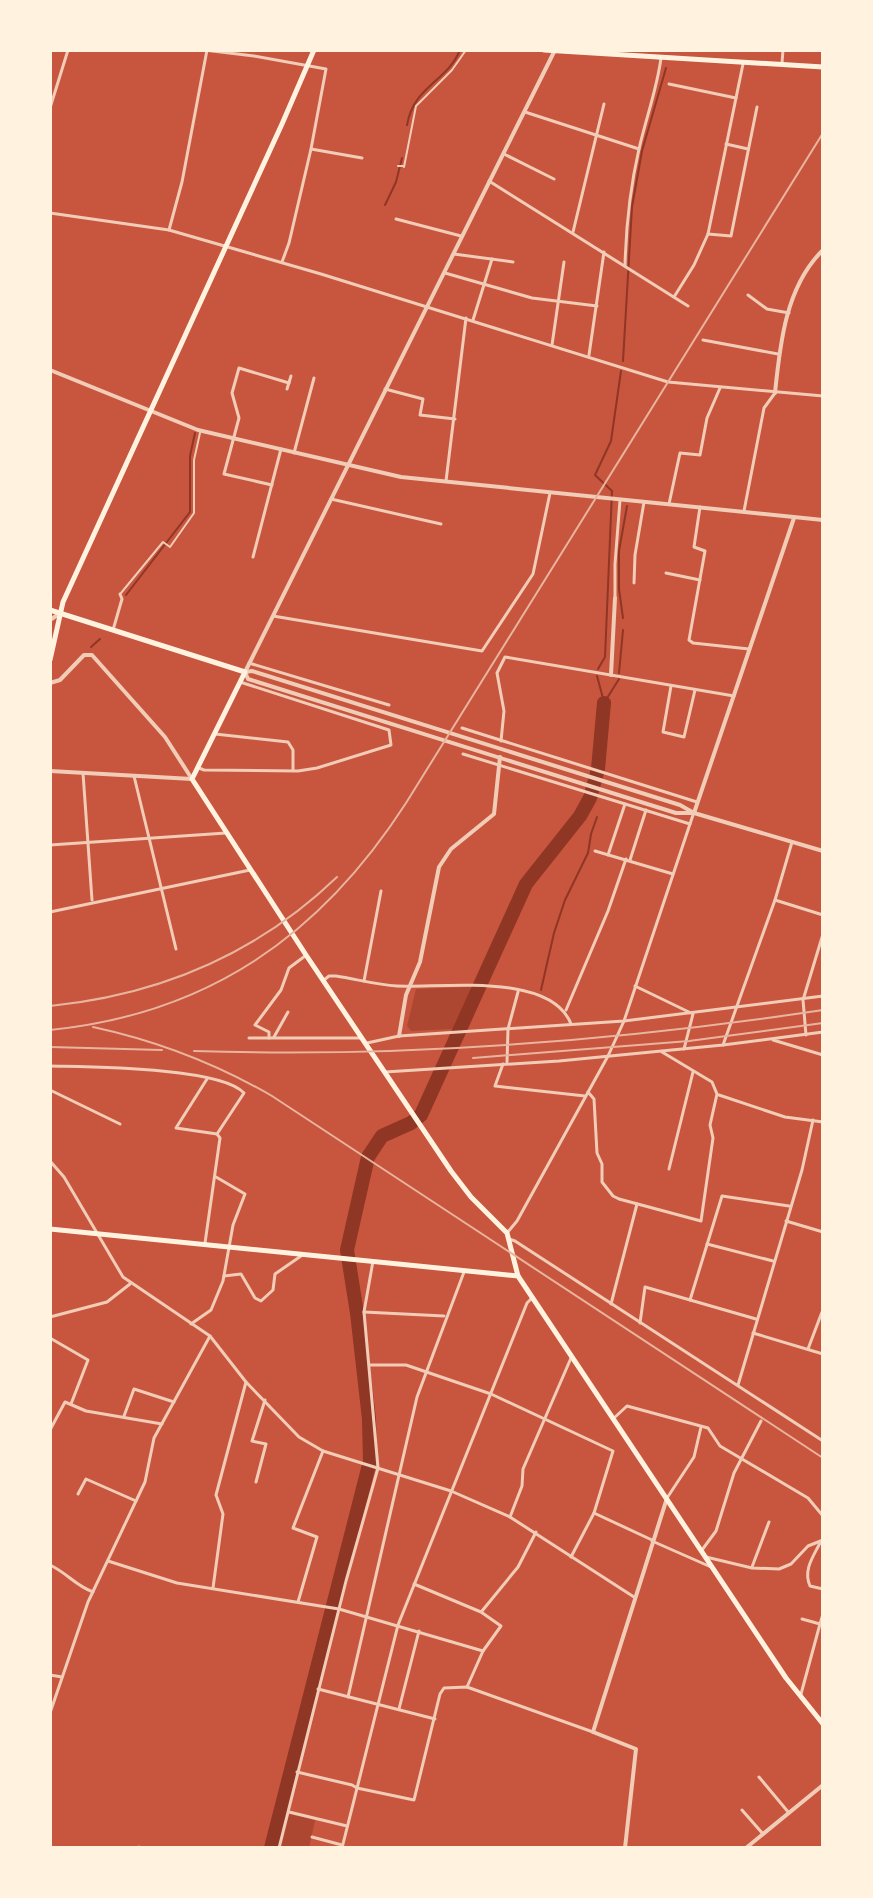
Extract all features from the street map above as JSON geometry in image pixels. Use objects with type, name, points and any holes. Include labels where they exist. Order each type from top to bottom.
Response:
[{"type":"main road","points":[[50,660],[59,614],[314,50]]},
{"type":"main road","points":[[544,50],[823,67]]},
{"type":"main road","points":[[50,610],[245,672],[192,779],[306,955],[465,1190],[508,1236],[518,1276],[800,1698],[823,1724]]},
{"type":"main road","points":[[50,1229],[466,1268],[518,1276]]},
{"type":"street","points":[[50,108],[68,50]]},
{"type":"street","points":[[169,230],[182,182],[206,50],[326,69],[311,149],[282,262]]},
{"type":"street","points":[[555,50],[245,672],[248,679],[676,813],[694,813]]},
{"type":"street","points":[[782,63],[783,50]]},
{"type":"street","points":[[627,268],[626,219],[661,58]]},
{"type":"street","points":[[674,297],[694,265],[708,234],[744,61]]},
{"type":"street","points":[[669,84],[736,98]]},
{"type":"street","points":[[573,232],[604,104]]},
{"type":"street","points":[[708,234],[731,236],[757,107]]},
{"type":"street","points":[[524,112],[639,149]]},
{"type":"street","points":[[726,144],[748,149]]},
{"type":"street","points":[[311,149],[362,158]]},
{"type":"street","points":[[503,153],[554,179]]},
{"type":"street","points":[[489,181],[688,306]]},
{"type":"street","points":[[50,213],[169,230],[473,320],[668,382],[823,396]]},
{"type":"street","points":[[396,219],[461,236]]},
{"type":"street","points":[[744,512],[764,408],[775,393],[778,354],[789,313],[805,268],[823,250]]},
{"type":"street","points":[[588,357],[604,252]]},
{"type":"street","points":[[452,254],[513,262]]},
{"type":"street","points":[[473,320],[492,259]]},
{"type":"street","points":[[552,345],[564,262]]},
{"type":"street","points":[[443,272],[532,298],[597,306]]},
{"type":"street","points":[[748,295],[767,309],[789,313]]},
{"type":"street","points":[[445,483],[466,318]]},
{"type":"street","points":[[703,340],[778,354]]},
{"type":"street","points":[[272,485],[224,474],[239,418],[232,393],[239,368],[289,383]]},
{"type":"street","points":[[50,370],[200,431],[401,477],[823,520]]},
{"type":"street","points":[[267,376],[269,370]]},
{"type":"street","points":[[287,389],[291,376]]},
{"type":"street","points":[[294,453],[314,378]]},
{"type":"street","points":[[669,504],[680,453],[700,455],[707,418],[720,388]]},
{"type":"street","points":[[385,389],[423,399],[420,415],[455,419]]},
{"type":"street","points":[[232,393],[238,394]]},
{"type":"street","points":[[253,557],[281,449]]},
{"type":"street","points":[[273,616],[482,651],[533,574],[550,493]]},
{"type":"street","points":[[331,499],[441,524]]},
{"type":"street","points":[[611,675],[618,499]]},
{"type":"street","points":[[634,583],[635,555],[644,502]]},
{"type":"street","points":[[700,507],[694,547],[705,551],[689,640],[749,649]]},
{"type":"street","points":[[794,518],[624,1021],[608,1056],[508,1236],[823,1441]]},
{"type":"street","points":[[666,573],[700,580]]},
{"type":"street","points":[[113,630],[122,599],[120,594]]},
{"type":"street","points":[[50,620],[59,614]]},
{"type":"street","points":[[50,683],[60,680],[84,655],[92,655],[165,737],[192,779]]},
{"type":"street","points":[[399,1036],[409,986],[420,962],[439,867],[451,849],[494,814],[504,711],[497,673],[505,657],[734,696]]},
{"type":"street","points":[[249,663],[389,705]]},
{"type":"street","points":[[245,672],[252,671],[317,691],[680,805],[694,813],[823,851]]},
{"type":"street","points":[[197,767],[204,770],[317,768],[391,745],[389,730],[240,682]]},
{"type":"street","points":[[671,685],[663,732],[684,737],[695,690]]},
{"type":"street","points":[[317,707],[323,686]]},
{"type":"street","points":[[462,728],[697,802]]},
{"type":"street","points":[[215,734],[288,742],[293,750],[293,770]]},
{"type":"street","points":[[463,754],[690,824]]},
{"type":"street","points":[[50,771],[192,779]]},
{"type":"street","points":[[83,773],[92,902]]},
{"type":"street","points":[[134,776],[176,949]]},
{"type":"street","points":[[608,855],[625,804]]},
{"type":"street","points":[[566,1010],[646,810]]},
{"type":"street","points":[[50,845],[226,833]]},
{"type":"street","points":[[723,1045],[775,900],[792,842]]},
{"type":"street","points":[[595,851],[673,874]]},
{"type":"street","points":[[50,912],[251,870]]},
{"type":"street","points":[[364,981],[381,891]]},
{"type":"street","points":[[775,900],[823,915]]},
{"type":"street","points":[[806,1035],[803,1000],[823,934]]},
{"type":"street","points":[[271,1038],[269,1032],[255,1025],[281,990],[289,968],[306,955]]},
{"type":"street","points":[[324,980],[336,976],[409,986],[483,985],[545,997],[566,1010],[571,1024]]},
{"type":"street","points":[[635,986],[693,1014]]},
{"type":"street","points":[[518,992],[508,1029],[505,1064],[495,1086],[586,1094],[594,1099],[602,1182],[613,1196],[713,1225]]},
{"type":"street","points":[[249,1038],[365,1040],[624,1021],[823,996]]},
{"type":"street","points":[[271,1038],[288,1012]]},
{"type":"street","points":[[684,1049],[693,1014]]},
{"type":"street","points":[[385,1072],[608,1056],[823,1032]]},
{"type":"street","points":[[771,1040],[823,1055]]},
{"type":"street","points":[[660,1051],[712,1082],[717,1094],[710,1125],[713,1138],[701,1221]]},
{"type":"street","points":[[50,1066],[135,1068],[220,1079],[244,1093],[217,1134]]},
{"type":"street","points":[[669,1169],[693,1072]]},
{"type":"street","points":[[207,1078],[176,1128],[217,1134]]},
{"type":"street","points":[[50,1090],[120,1124]]},
{"type":"street","points":[[717,1094],[785,1117],[823,1122]]},
{"type":"street","points":[[738,1385],[813,1120]]},
{"type":"street","points":[[205,1243],[220,1138],[217,1134]]},
{"type":"street","points":[[50,1161],[64,1177],[130,1284],[210,1336],[246,1382],[299,1437],[323,1451],[451,1491],[510,1517],[635,1597]]},
{"type":"street","points":[[191,1324],[211,1310],[224,1276],[233,1225],[245,1194],[214,1177]]},
{"type":"street","points":[[690,1300],[722,1196],[790,1206]]},
{"type":"street","points":[[611,1304],[637,1204]]},
{"type":"street","points":[[786,1221],[823,1232]]},
{"type":"street","points":[[707,1244],[774,1261]]},
{"type":"street","points":[[224,1276],[241,1274],[255,1298],[261,1301],[273,1290],[275,1274],[304,1254]]},
{"type":"street","points":[[279,1848],[376,1468],[364,1312],[373,1261]]},
{"type":"street","points":[[348,1697],[425,1371],[466,1268]]},
{"type":"street","points":[[50,1317],[107,1302],[130,1284]]},
{"type":"street","points":[[640,1323],[645,1287],[756,1319]]},
{"type":"street","points":[[312,1837],[342,1846],[398,1625],[527,1303],[533,1297]]},
{"type":"street","points":[[364,1312],[446,1316]]},
{"type":"street","points":[[808,1349],[822,1312]]},
{"type":"street","points":[[753,1333],[823,1354]]},
{"type":"street","points":[[50,1713],[93,1592],[145,1482],[154,1438],[210,1336]]},
{"type":"street","points":[[50,1338],[88,1360],[71,1404]]},
{"type":"street","points":[[510,1517],[522,1486],[523,1469],[573,1355]]},
{"type":"street","points":[[370,1365],[406,1365],[491,1394],[613,1451],[594,1513],[571,1557]]},
{"type":"street","points":[[213,1588],[223,1514],[216,1495],[246,1382]]},
{"type":"street","points":[[124,1416],[134,1389],[174,1402]]},
{"type":"street","points":[[256,1482],[266,1444],[252,1441],[265,1400]]},
{"type":"street","points":[[50,1430],[65,1402],[86,1411],[162,1424]]},
{"type":"street","points":[[614,1418],[627,1406],[708,1428],[720,1446],[808,1498],[823,1516]]},
{"type":"street","points":[[702,1550],[716,1531],[723,1502],[741,1458],[761,1421]]},
{"type":"street","points":[[593,1732],[667,1498],[694,1457],[701,1425]]},
{"type":"street","points":[[298,1602],[317,1537],[293,1528],[323,1451]]},
{"type":"street","points":[[78,1494],[86,1479],[136,1501]]},
{"type":"street","points":[[594,1513],[714,1569]]},
{"type":"street","points":[[751,1568],[769,1522]]},
{"type":"street","points":[[481,1612],[518,1567],[536,1532]]},
{"type":"street","points":[[706,1557],[751,1568],[786,1568],[808,1546],[822,1541]]},
{"type":"street","points":[[822,1541],[810,1560],[807,1582],[810,1586],[823,1589]]},
{"type":"street","points":[[108,1561],[177,1583],[368,1616],[483,1651]]},
{"type":"street","points":[[50,1565],[68,1574],[79,1587],[93,1592]]},
{"type":"street","points":[[414,1584],[481,1612],[501,1626],[483,1651],[467,1687]]},
{"type":"street","points":[[800,1698],[823,1614]]},
{"type":"street","points":[[802,1619],[821,1628]]},
{"type":"street","points":[[399,1710],[419,1631]]},
{"type":"street","points":[[50,1675],[64,1677]]},
{"type":"street","points":[[297,1772],[414,1800],[443,1689],[467,1687],[636,1749],[625,1848]]},
{"type":"street","points":[[318,1689],[435,1719]]},
{"type":"street","points":[[759,1777],[789,1813]]},
{"type":"street","points":[[746,1848],[822,1786]]},
{"type":"street","points":[[742,1810],[763,1834]]},
{"type":"street","points":[[288,1812],[347,1826]]},
{"type":"lane","points":[[402,166],[416,106],[452,70],[466,50]]},
{"type":"lane","points":[[120,594],[163,542],[166,544],[194,513],[194,460],[200,431]]},
{"type":"shaded area","points":[[416,989],[472,989],[454,1029],[411,1031],[407,1026]]},
{"type":"shaded area","points":[[289,1814],[315,1820],[309,1848],[281,1848]]},
{"type":"waterway","points":[[407,125],[416,101],[447,70],[460,50]]},
{"type":"waterway","points":[[623,361],[632,207],[642,151],[666,68]]},
{"type":"waterway","points":[[385,205],[396,182],[402,158]]},
{"type":"waterway","points":[[598,669],[605,657],[612,491],[595,475],[611,441],[621,371]]},
{"type":"waterway","points":[[126,595],[190,512],[190,456],[195,433]]},
{"type":"waterway","points":[[623,618],[619,551],[627,506]]},
{"type":"waterway","points":[[619,673],[623,630]]},
{"type":"waterway","points":[[91,647],[100,639]]},
{"type":"waterway","points":[[597,676],[604,702]]},
{"type":"waterway","points":[[604,703],[619,679]]},
{"type":"waterway","points":[[271,1848],[370,1461],[369,1419],[347,1250],[368,1157],[382,1136],[421,1115],[526,884],[580,816],[590,798],[598,769],[604,703]]},
{"type":"waterway","points":[[541,990],[554,933],[565,900],[588,853],[597,817]]},
{"type":"railway","points":[[50,1030],[107,1021],[161,1006],[210,986],[256,960],[298,929],[337,892],[373,850],[406,803],[823,133]]},
{"type":"railway","points":[[50,1006],[130,992],[204,966],[274,928],[337,877]]},
{"type":"railway","points":[[194,1051],[352,1052],[510,1045],[667,1030],[823,1010]]},
{"type":"railway","points":[[473,1058],[689,1041],[823,1023]]},
{"type":"railway","points":[[93,1027],[186,1054],[272,1096],[823,1458]]},
{"type":"railway","points":[[50,1047],[162,1050]]}]
